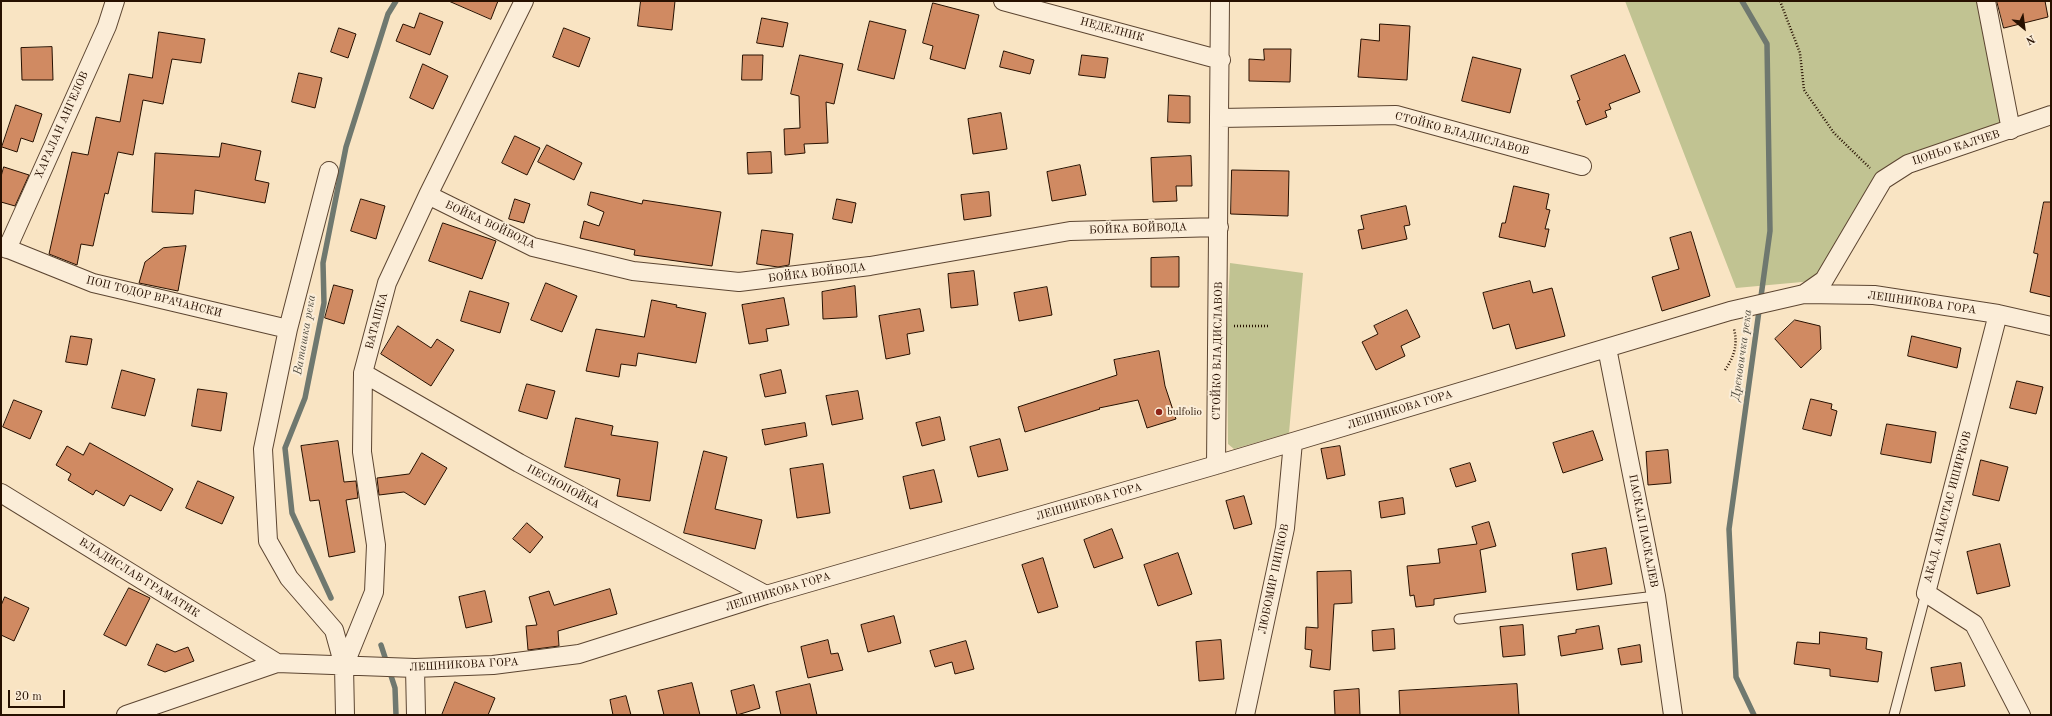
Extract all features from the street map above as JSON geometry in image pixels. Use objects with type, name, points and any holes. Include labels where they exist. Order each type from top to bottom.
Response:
[{"type":"street","name":"ХАРАЛАН АНГЕЛОВ","points":[[4,247],[107,26],[115,1]]},
{"type":"street","name":"ВАТАШКА","points":[[344,666],[374,592],[376,545],[362,452],[363,373],[387,284],[428,195],[524,1]]},
{"type":"street","name":"НЕДЕЛНИК","points":[[1003,1],[1221,60]]},
{"type":"street","name":"СТОЙКО ВЛАДИСЛАВОВ","points":[[1216,464],[1221,60],[1220,1]]},
{"type":"street","points":[[1986,1],[2011,130]]},
{"type":"street","name":"СТОЙКО ВЛАДИСЛАВОВ","points":[[1220,118],[1396,115],[1582,166]]},
{"type":"street","name":"ЦОНЬО КАЛЧЕВ","points":[[1804,294],[1824,280],[1882,180],[1908,164],[2011,130],[2051,115]]},
{"type":"street","points":[[329,170],[288,329],[264,449],[268,541],[289,578],[334,630],[344,666],[345,715]]},
{"type":"street","name":"БОЙКА ВОЙВОДА","points":[[428,195],[533,247],[633,271],[739,282],[870,266],[1070,231],[1219,227]]},
{"type":"street","name":"ПОП ТОДОР ВРАЧАНСКИ","points":[[4,247],[93,283],[288,329]]},
{"type":"street","name":"ЛЕШНИКОВА ГОРА","points":[[126,715],[277,663],[415,668],[493,665],[579,654],[766,595],[1293,442],[1737,309],[1804,294],[1874,295],[1998,314],[2051,326]]},
{"type":"street","name":"АКАД. АНАСТАС ИШИРКОВ","points":[[1998,314],[1926,593],[1974,624],[2020,715]]},
{"type":"street","name":"ПАСКАЛ ПАСКАЛЕВ","points":[[1607,348],[1656,596],[1673,715]]},
{"type":"street","name":"ПЕСНОПОЙКА","points":[[363,373],[518,463],[766,595]]},
{"type":"street","name":"ЛЮБОМИР ПИПКОВ","points":[[1245,715],[1285,528],[1293,442]]},
{"type":"street","name":"ВЛАДИСЛАВ ГРАМАТИК","points":[[1,493],[277,663]]},
{"type":"street","points":[[415,668],[416,715]]},
{"type":"lane","points":[[1894,715],[1926,593]]},
{"type":"lane","points":[[1459,619],[1656,596]]},
{"type":"path","points":[[1780,1],[1800,53],[1804,90],[1834,133],[1882,180]]},
{"type":"path","points":[[1725,370],[1731,362],[1735,350],[1737,309]]},
{"type":"path","points":[[1218,326],[1268,326]]},
{"type":"green space","points":[[1625,1],[1986,1],[2011,130],[1883,180],[1824,280],[1736,288]]},
{"type":"green space","points":[[1230,263],[1303,273],[1289,433],[1234,449],[1228,444],[1227,326]]},
{"type":"building","points":[[449,1],[498,1],[491,19]]},
{"type":"building","points":[[641,1],[675,1],[672,30],[638,26]]},
{"type":"building","points":[[1997,1],[2045,1],[2048,17],[2004,28]]},
{"type":"building","points":[[933,3],[979,15],[965,69],[930,59],[933,46],[923,43]]},
{"type":"building","points":[[420,13],[443,22],[430,55],[396,41],[403,24],[414,28]]},
{"type":"building","points":[[762,18],[788,23],[783,47],[757,43]]},
{"type":"building","points":[[870,21],[906,30],[894,79],[858,70]]},
{"type":"building","points":[[1380,24],[1410,26],[1407,80],[1358,77],[1361,39],[1379,41]]},
{"type":"building","points":[[339,28],[356,34],[348,58],[331,52]]},
{"type":"building","points":[[564,28],[590,38],[579,67],[553,57]]},
{"type":"building","points":[[159,32],[205,39],[201,63],[172,59],[163,104],[143,100],[133,155],[118,152],[108,194],[105,193],[93,246],[81,244],[77,265],[49,254],[72,152],[88,155],[96,117],[120,122],[129,74],[152,78]]},
{"type":"building","points":[[52,47],[53,80],[22,80],[21,48]]},
{"type":"building","points":[[1264,49],[1291,49],[1290,82],[1249,81],[1249,59],[1264,60]]},
{"type":"building","points":[[1004,51],[1034,60],[1030,74],[1000,67]]},
{"type":"building","points":[[743,55],[763,55],[762,80],[742,80]]},
{"type":"building","points":[[800,55],[843,64],[834,104],[826,102],[828,143],[804,144],[805,153],[785,155],[784,129],[800,128],[799,96],[791,94]]},
{"type":"building","points":[[1082,55],[1108,58],[1105,78],[1079,75]]},
{"type":"building","points":[[1625,55],[1640,92],[1609,104],[1611,109],[1605,111],[1607,117],[1586,125],[1577,101],[1580,100],[1571,76]]},
{"type":"building","points":[[1473,57],[1521,69],[1510,113],[1462,101]]},
{"type":"building","points":[[423,64],[448,76],[433,109],[410,98]]},
{"type":"building","points":[[299,73],[322,78],[315,108],[292,102]]},
{"type":"building","points":[[1169,95],[1190,96],[1190,123],[1168,122]]},
{"type":"building","points":[[16,105],[42,114],[33,142],[21,138],[17,152],[2,147]]},
{"type":"building","points":[[1001,113],[1007,149],[973,154],[968,119]]},
{"type":"building","points":[[515,136],[540,148],[527,175],[502,163]]},
{"type":"building","points":[[222,143],[261,151],[255,180],[269,183],[265,203],[195,190],[193,214],[152,212],[155,153],[219,157]]},
{"type":"building","points":[[547,145],[582,163],[574,180],[538,162]]},
{"type":"building","points":[[771,152],[772,173],[748,174],[747,153]]},
{"type":"building","points":[[1191,156],[1192,186],[1176,186],[1177,201],[1153,202],[1151,158]]},
{"type":"building","points":[[1080,165],[1086,195],[1052,201],[1047,172]]},
{"type":"building","points":[[4,167],[29,175],[15,206],[1,202],[1,177]]},
{"type":"building","points":[[1232,170],[1289,171],[1288,216],[1231,214]]},
{"type":"building","points":[[1514,186],[1549,194],[1546,209],[1550,210],[1545,229],[1549,229],[1545,247],[1499,237],[1502,223],[1505,223]]},
{"type":"building","points":[[591,192],[642,204],[643,200],[721,212],[712,266],[634,255],[635,250],[580,238],[584,221],[599,226],[604,212],[588,205]]},
{"type":"building","points":[[989,192],[991,216],[964,220],[961,195]]},
{"type":"building","points":[[361,199],[385,206],[376,239],[351,231]]},
{"type":"building","points":[[515,199],[530,204],[524,223],[509,219]]},
{"type":"building","points":[[837,199],[856,203],[852,223],[833,219]]},
{"type":"building","points":[[2044,202],[2051,202],[2051,297],[2030,292],[2038,254],[2034,253]]},
{"type":"building","points":[[1406,206],[1410,225],[1404,226],[1407,239],[1362,249],[1358,230],[1364,229],[1361,216]]},
{"type":"building","points":[[443,223],[496,241],[482,279],[429,261]]},
{"type":"building","points":[[762,230],[793,234],[789,265],[778,267],[757,264]]},
{"type":"building","points":[[1691,232],[1710,296],[1662,311],[1652,277],[1679,269],[1670,238]]},
{"type":"building","points":[[186,246],[178,291],[139,283],[145,262],[163,248]]},
{"type":"building","points":[[1179,257],[1179,287],[1151,287],[1151,258]]},
{"type":"building","points":[[974,271],[978,305],[951,308],[948,274]]},
{"type":"building","points":[[1530,281],[1533,293],[1552,288],[1565,336],[1516,349],[1509,324],[1493,329],[1483,293]]},
{"type":"building","points":[[546,283],[577,296],[562,332],[531,320]]},
{"type":"building","points":[[334,285],[353,290],[344,324],[325,318]]},
{"type":"building","points":[[855,286],[857,317],[823,319],[822,292]]},
{"type":"building","points":[[1047,287],[1052,315],[1019,321],[1014,293]]},
{"type":"building","points":[[470,291],[509,303],[500,333],[461,321]]},
{"type":"building","points":[[784,298],[789,325],[766,329],[768,341],[749,344],[742,305]]},
{"type":"building","points":[[652,300],[706,313],[696,363],[638,353],[636,366],[621,364],[619,377],[586,371],[596,329],[644,337]]},
{"type":"building","points":[[920,309],[924,331],[907,334],[910,354],[886,359],[879,316]]},
{"type":"building","points":[[1407,310],[1420,337],[1401,346],[1405,356],[1376,370],[1362,342],[1378,334],[1374,326]]},
{"type":"building","points":[[1795,320],[1820,326],[1821,349],[1801,368],[1775,339]]},
{"type":"building","points":[[398,326],[431,348],[437,339],[454,350],[431,386],[381,354]]},
{"type":"building","points":[[71,336],[92,339],[87,365],[66,362]]},
{"type":"building","points":[[1912,336],[1961,348],[1957,368],[1908,356]]},
{"type":"building","points":[[1159,351],[1165,386],[1176,419],[1147,428],[1138,400],[1099,408],[1100,409],[1025,432],[1018,407],[1117,375],[1114,360]]},
{"type":"building","points":[[122,370],[155,379],[145,416],[112,408]]},
{"type":"building","points":[[781,370],[786,393],[765,397],[760,375]]},
{"type":"building","points":[[2017,381],[2043,387],[2036,414],[2010,408]]},
{"type":"building","points":[[527,384],[555,391],[547,419],[519,411]]},
{"type":"building","points":[[198,389],[227,393],[221,431],[192,426]]},
{"type":"building","points":[[858,391],[863,419],[832,425],[826,396]]},
{"type":"building","points":[[1811,399],[1832,404],[1831,409],[1837,411],[1831,436],[1803,429]]},
{"type":"building","points":[[14,400],[42,411],[30,439],[3,427]]},
{"type":"building","points":[[940,417],[945,440],[922,446],[916,423]]},
{"type":"building","points":[[576,418],[613,426],[611,435],[658,442],[650,501],[617,496],[620,479],[565,467]]},
{"type":"building","points":[[805,423],[807,436],[765,445],[762,430]]},
{"type":"building","points":[[1887,424],[1936,432],[1931,463],[1881,454]]},
{"type":"building","points":[[1593,431],[1603,460],[1563,473],[1553,443]]},
{"type":"building","points":[[1000,439],[1008,470],[978,477],[970,447]]},
{"type":"building","points":[[338,441],[344,482],[356,481],[358,498],[346,500],[355,552],[329,557],[319,500],[310,501],[301,446]]},
{"type":"building","points":[[90,443],[173,489],[161,511],[130,495],[124,506],[96,490],[93,495],[68,480],[71,474],[56,465],[67,446],[83,455]]},
{"type":"building","points":[[1340,446],[1345,475],[1327,479],[1321,449]]},
{"type":"building","points":[[1668,450],[1671,483],[1648,485],[1646,452]]},
{"type":"building","points":[[704,451],[727,457],[715,509],[762,520],[755,549],[684,533]]},
{"type":"building","points":[[422,453],[447,468],[425,505],[404,492],[379,495],[377,478],[409,474]]},
{"type":"building","points":[[1981,460],[2008,467],[1999,501],[1973,495]]},
{"type":"building","points":[[1470,463],[1476,481],[1456,487],[1450,469]]},
{"type":"building","points":[[823,464],[830,513],[797,518],[790,469]]},
{"type":"building","points":[[934,470],[942,502],[910,509],[903,477]]},
{"type":"building","points":[[198,481],[234,497],[222,524],[186,508]]},
{"type":"building","points":[[1244,496],[1252,524],[1234,529],[1226,501]]},
{"type":"building","points":[[1403,498],[1405,514],[1381,518],[1379,502]]},
{"type":"building","points":[[1489,522],[1496,546],[1480,550],[1486,592],[1434,599],[1434,605],[1416,607],[1414,595],[1410,596],[1407,566],[1440,563],[1438,549],[1477,544],[1472,527]]},
{"type":"building","points":[[527,523],[543,537],[530,553],[513,539]]},
{"type":"building","points":[[1112,529],[1123,558],[1094,568],[1084,540]]},
{"type":"building","points":[[2000,544],[2010,586],[1977,594],[1967,552]]},
{"type":"building","points":[[1606,548],[1612,584],[1577,590],[1572,554]]},
{"type":"building","points":[[1178,553],[1192,594],[1158,606],[1144,565]]},
{"type":"building","points":[[1043,558],[1058,607],[1038,613],[1022,565]]},
{"type":"building","points":[[1351,571],[1352,603],[1334,604],[1330,670],[1310,667],[1312,650],[1305,649],[1306,627],[1318,628],[1317,572]]},
{"type":"building","points":[[129,588],[150,598],[126,646],[104,635]]},
{"type":"building","points":[[610,589],[617,614],[558,631],[559,646],[528,650],[526,626],[537,625],[529,597],[549,591],[554,605]]},
{"type":"building","points":[[485,591],[492,622],[466,628],[459,597]]},
{"type":"building","points":[[5,597],[29,608],[14,641],[1,635],[1,606]]},
{"type":"building","points":[[894,616],[901,643],[868,652],[861,625]]},
{"type":"building","points":[[1523,625],[1525,655],[1503,657],[1500,627]]},
{"type":"building","points":[[1599,626],[1603,649],[1561,656],[1558,636],[1576,633],[1576,630]]},
{"type":"building","points":[[1394,629],[1395,649],[1373,651],[1372,631]]},
{"type":"building","points":[[1820,632],[1867,638],[1866,649],[1882,652],[1878,682],[1830,676],[1830,669],[1794,664],[1797,642],[1819,644]]},
{"type":"building","points":[[828,640],[831,654],[838,653],[843,670],[808,678],[801,647]]},
{"type":"building","points":[[1221,640],[1224,679],[1199,681],[1196,642]]},
{"type":"building","points":[[966,641],[974,669],[955,674],[952,662],[935,667],[930,651]]},
{"type":"building","points":[[157,644],[175,652],[188,647],[194,661],[165,672],[148,665]]},
{"type":"building","points":[[1640,645],[1642,662],[1621,665],[1618,649]]},
{"type":"building","points":[[1961,663],[1965,686],[1935,691],[1931,668]]},
{"type":"building","points":[[455,682],[495,698],[488,715],[442,715]]},
{"type":"building","points":[[692,683],[700,715],[664,715],[658,691]]},
{"type":"building","points":[[810,684],[817,715],[781,715],[776,692]]},
{"type":"building","points":[[1517,684],[1519,715],[1400,715],[1399,691]]},
{"type":"building","points":[[754,685],[760,708],[737,715],[731,691]]},
{"type":"building","points":[[1359,689],[1360,715],[1335,715],[1334,691]]},
{"type":"building","points":[[626,696],[631,715],[613,715],[610,700]]},
{"type":"waterway","name":"Ваташка река","points":[[331,598],[292,513],[285,448],[305,398],[324,303],[323,263],[346,147],[388,14],[396,1]]},
{"type":"waterway","name":"Дреновичка река","points":[[1742,1],[1767,44],[1770,231],[1729,529],[1736,677],[1754,715]]},
{"type":"waterway","name":"Ваташка река","points":[[381,645],[395,688],[396,715]]},
{"type":"place","name":"bulfolio","points":[[1159,412]]}]
